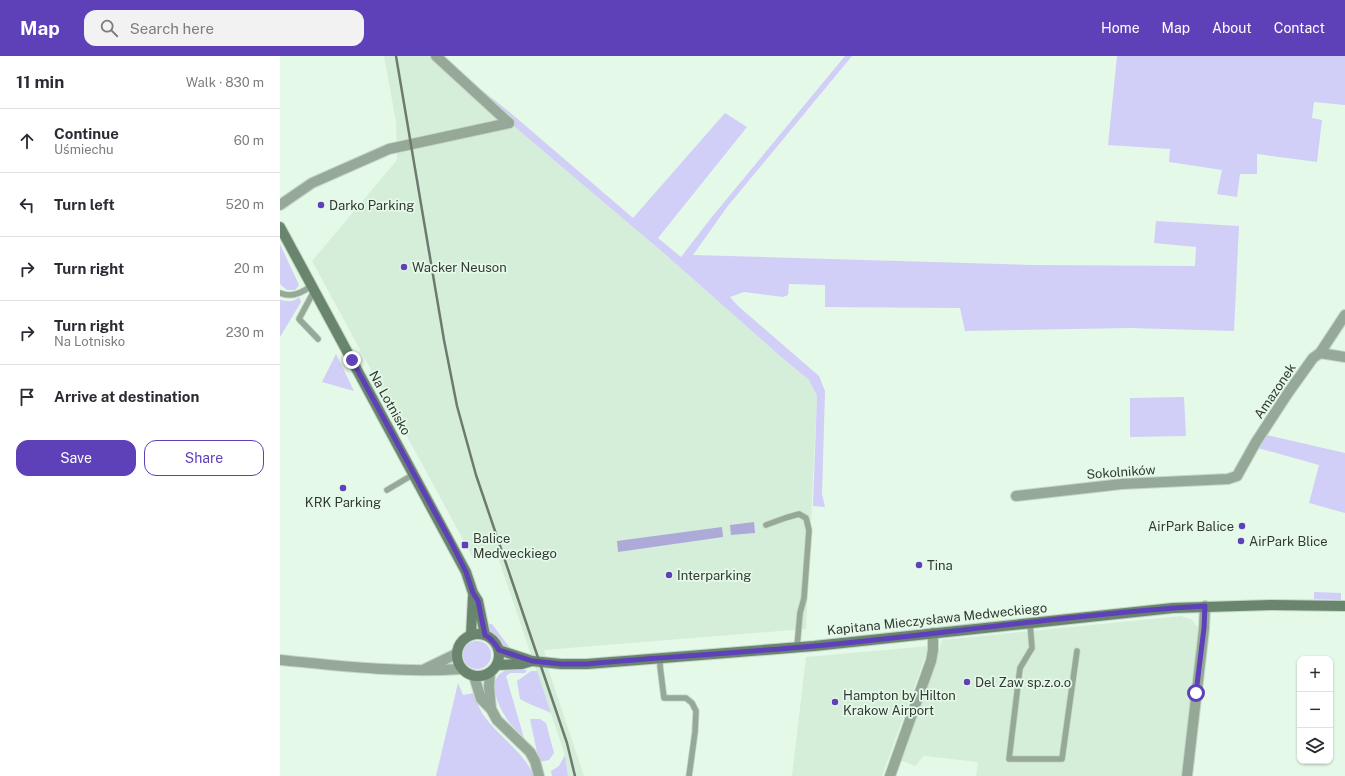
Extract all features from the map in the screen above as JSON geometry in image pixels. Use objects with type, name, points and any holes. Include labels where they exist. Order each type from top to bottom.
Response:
[{"type":"main road","name":"Na Lotnisko","points":[[280,227],[466,572],[473,593],[478,601],[485,635]]},
{"type":"main road","name":"Na Lotnisko","points":[[471,635],[473,593]]},
{"type":"main road","name":"Kapitana Mieczysława Medweckiego","points":[[499,650],[532,661],[561,664],[587,664],[797,647],[1160,609],[1205,606],[1345,606]]},
{"type":"main road","points":[[471,635],[485,635],[491,638],[496,644],[499,650],[499,660],[494,669],[482,677],[465,673],[456,660],[457,648],[460,642],[471,635]]},
{"type":"main road","name":"Kapitana Mieczysława Medweckiego","points":[[494,669],[532,661]]},
{"type":"street","points":[[280,205],[312,183],[389,150],[509,122],[436,56]]},
{"type":"street","name":"Amazonek","points":[[1228,479],[1237,476],[1256,442],[1288,393],[1313,358],[1320,353],[1345,315]]},
{"type":"street","points":[[1320,353],[1345,357]]},
{"type":"street","name":"Sokolników","points":[[1016,496],[1122,484],[1228,479]]},
{"type":"street","points":[[1187,776],[1204,628],[1205,606]]},
{"type":"street","points":[[890,776],[931,661],[933,650],[933,633]]},
{"type":"street","points":[[426,669],[456,654]]},
{"type":"street","points":[[280,660],[343,667],[414,671],[426,669],[461,669]]},
{"type":"street","points":[[491,709],[489,687],[494,669]]},
{"type":"street","points":[[474,676],[481,699],[491,709],[497,720],[530,752],[535,761],[539,776]]},
{"type":"lane","points":[[280,293],[290,295],[298,294],[312,288]]},
{"type":"lane","points":[[312,288],[300,319],[318,340]]},
{"type":"lane","points":[[387,490],[414,474]]},
{"type":"lane","points":[[766,525],[799,514],[806,518],[809,530],[804,598],[800,613],[797,647]]},
{"type":"lane","points":[[1030,623],[1032,648],[1020,668],[1009,759],[1062,759],[1077,651]]},
{"type":"lane","points":[[661,657],[660,666],[664,698],[686,698],[692,703],[696,710],[695,732],[689,776]]},
{"type":"shaded area","points":[[384,56],[433,56],[666,255],[809,380],[817,396],[806,629],[544,650],[549,671],[584,776],[568,776],[565,755],[496,551],[473,558],[312,261],[397,160],[396,122]]},
{"type":"shaded area","points":[[438,56],[507,110],[633,218],[725,113],[747,127],[658,238],[681,257],[711,218],[845,56],[852,56],[727,207],[693,255],[1033,265],[1195,266],[1196,247],[1154,243],[1156,221],[1239,226],[1234,331],[1130,328],[965,331],[960,308],[825,307],[825,285],[789,284],[788,295],[783,297],[744,292],[730,297],[737,305],[819,376],[825,391],[822,494],[825,507],[813,506],[817,396],[809,380],[666,255],[502,116]]},
{"type":"shaded area","points":[[1117,56],[1345,56],[1345,105],[1314,102],[1312,118],[1322,120],[1317,162],[1257,154],[1257,174],[1240,174],[1237,197],[1217,194],[1222,170],[1169,162],[1170,149],[1108,145]]},
{"type":"shaded area","points":[[280,244],[299,285],[295,290],[287,290],[280,284]]},
{"type":"shaded area","points":[[299,297],[301,302],[280,337],[280,300],[292,301]]},
{"type":"shaded area","points":[[336,354],[354,391],[322,382]]},
{"type":"shaded area","points":[[1184,397],[1186,436],[1130,437],[1130,398]]},
{"type":"shaded area","points":[[1267,435],[1345,453],[1345,513],[1309,503],[1319,465],[1258,448]]},
{"type":"shaded area","points":[[754,522],[755,533],[731,535],[730,525]]},
{"type":"shaded area","points":[[722,527],[723,537],[618,552],[617,541]]},
{"type":"shaded area","points":[[1314,592],[1341,593],[1341,600],[1314,599]]},
{"type":"shaded area","points":[[1181,616],[1191,619],[1200,630],[1182,776],[976,776],[978,762],[924,756],[915,766],[900,760],[942,640]]},
{"type":"shaded area","points":[[486,624],[492,624],[510,650],[496,639]]},
{"type":"shaded area","points":[[477,641],[487,645],[491,655],[487,665],[477,669],[467,665],[463,655],[467,645]]},
{"type":"shaded area","points":[[929,646],[882,776],[792,776],[806,657]]},
{"type":"shaded area","points":[[508,670],[527,670],[525,673],[510,673],[506,676],[524,738],[505,716],[495,693],[496,679],[500,673]]},
{"type":"shaded area","points":[[531,671],[537,671],[551,713],[520,699],[517,681]]},
{"type":"shaded area","points":[[458,683],[463,695],[474,693],[479,708],[484,716],[524,759],[534,776],[436,776]]},
{"type":"shaded area","points":[[530,719],[540,719],[546,723],[554,753],[549,760],[539,762]]},
{"type":"shaded area","points":[[565,755],[568,776],[552,776],[551,771],[559,766]]},
{"type":"railway","points":[[396,56],[444,340],[457,406],[476,475],[567,743],[575,776]]},
{"type":"place","name":"Darko Parking","points":[[321,205]]},
{"type":"place","name":"Wacker Neuson","points":[[404,267]]},
{"type":"place","name":"KRK Parking","points":[[343,488]]},
{"type":"place","name":"AirPark Balice","points":[[1242,526]]},
{"type":"place","name":"AirPark Blice","points":[[1241,541]]},
{"type":"place","name":"Balice Medweckiego","points":[[465,545]]},
{"type":"place","name":"Tina","points":[[919,565]]},
{"type":"place","name":"Interparking","points":[[669,575]]},
{"type":"place","name":"Del Zaw sp.z.o.o","points":[[967,682]]},
{"type":"place","name":"Hampton by Hilton Krakow Airport","points":[[835,702]]},
{"type":"route","points":[[352,360],[451,542],[466,572],[473,593],[478,601],[485,635],[491,638],[499,650],[532,661],[561,664],[587,664],[814,646],[1103,615],[1205,606],[1205,619],[1196,693]]}]
